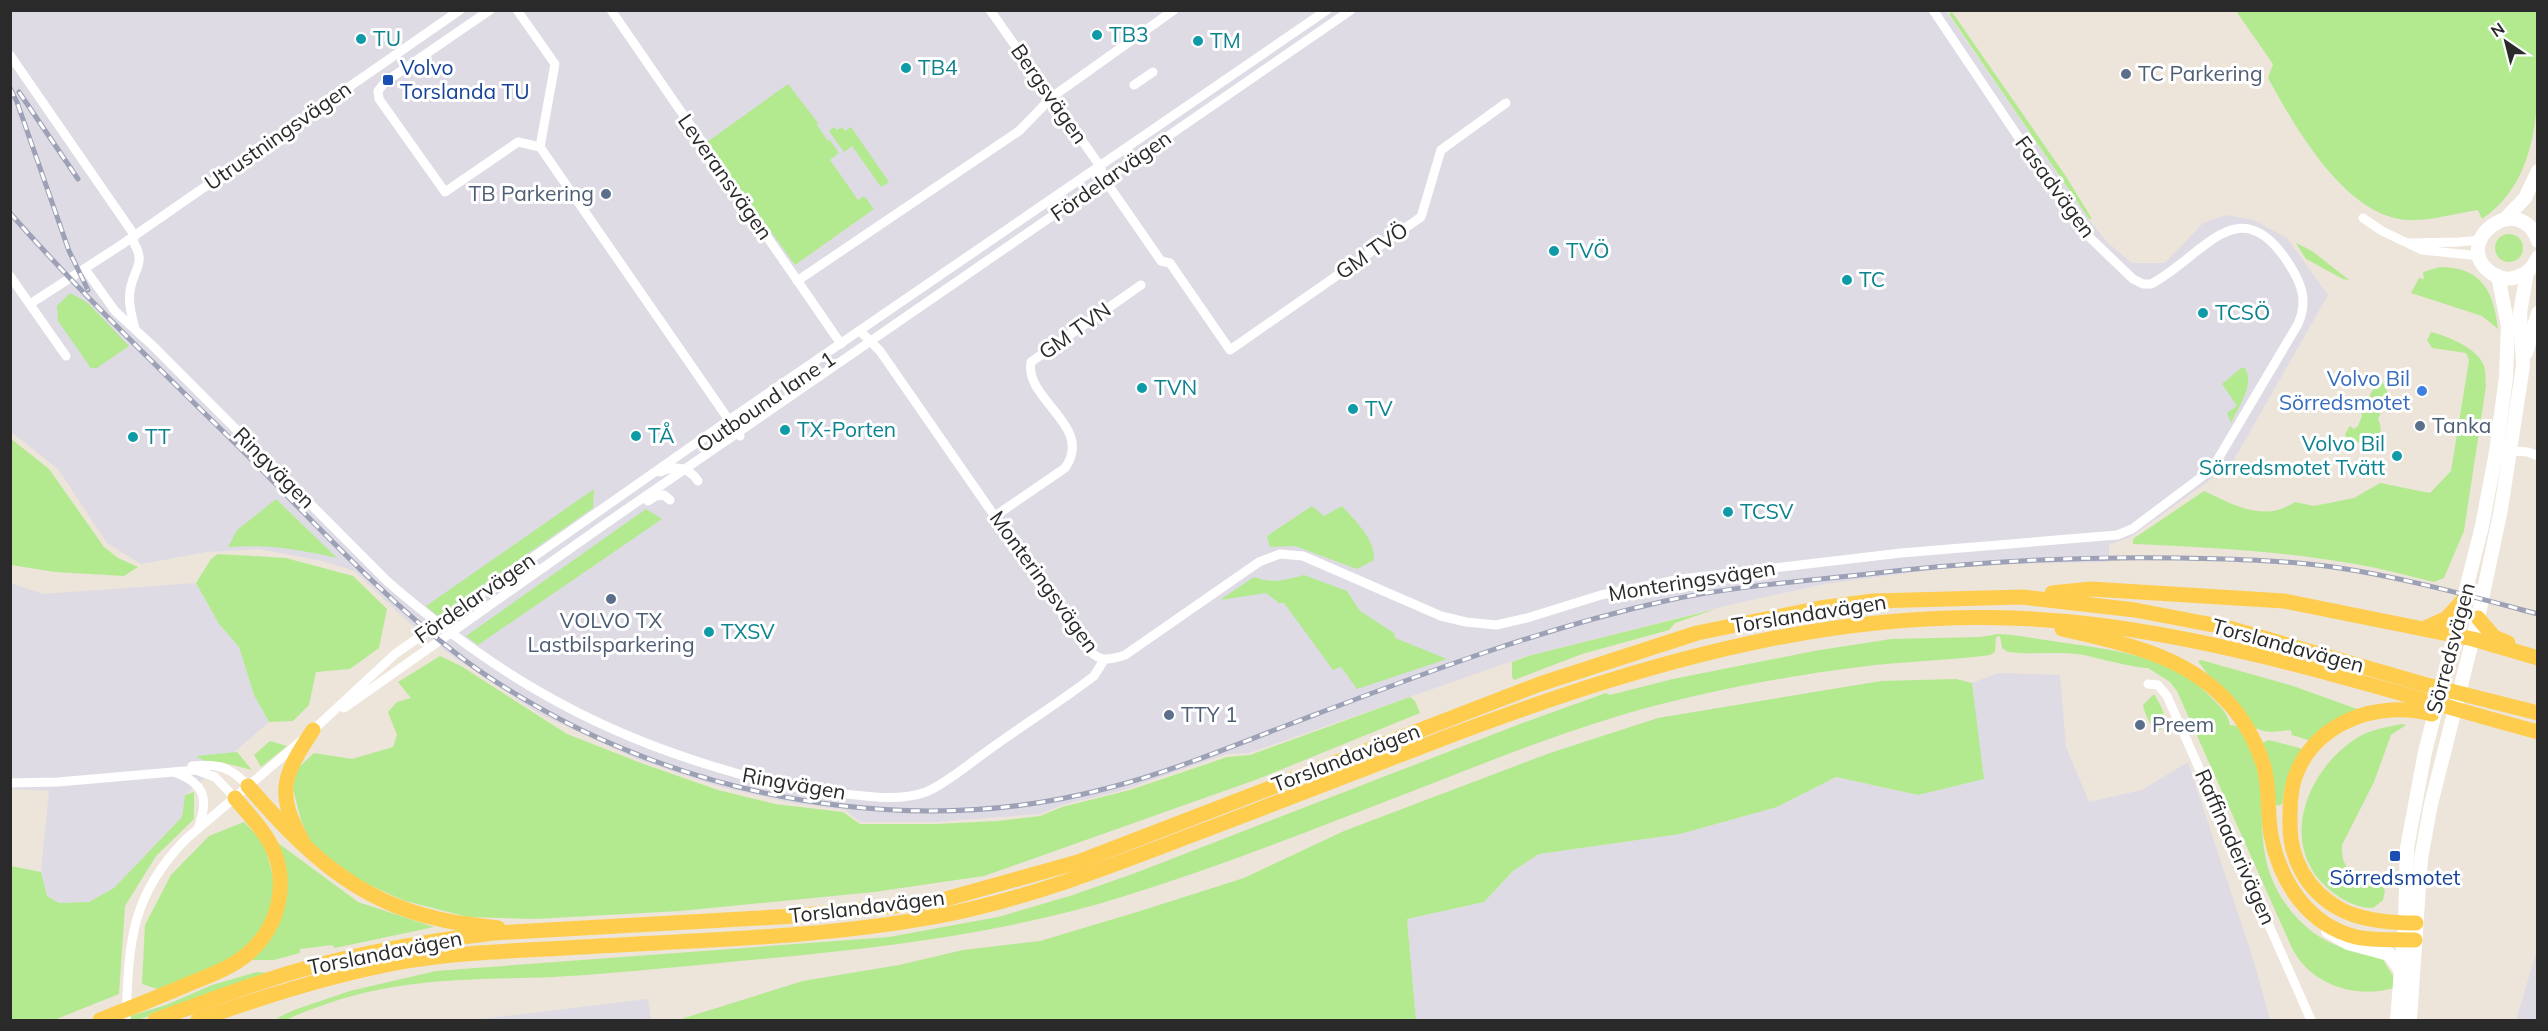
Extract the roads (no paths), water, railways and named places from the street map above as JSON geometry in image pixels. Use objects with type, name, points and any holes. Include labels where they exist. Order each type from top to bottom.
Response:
[{"type":"main road","points":[[2022,597],[2091,589],[2284,601],[2454,634],[2538,658]]},
{"type":"main road","name":"Torslandavägen","points":[[155,1020],[268,980],[369,953],[494,933],[795,916],[935,902],[1077,862],[1540,684],[1696,633],[1809,610],[1865,602],[1921,598],[2022,597],[2135,610],[2229,628],[2423,684],[2538,713]]},
{"type":"main road","points":[[2423,629],[2447,618],[2464,599]]},
{"type":"main road","name":"Torslandavägen","points":[[198,1020],[311,983],[395,964],[488,952],[794,935],[936,916],[1003,902],[1079,879],[1543,702],[1677,661],[1779,636],[1894,619],[1965,617],[2088,623],[2164,635],[2272,659],[2538,732]]},
{"type":"main road","points":[[2478,618],[2494,637],[2538,658]]},
{"type":"main road","points":[[2024,620],[2105,639],[2160,656],[2194,673],[2223,698],[2241,720],[2259,751],[2264,770],[2271,833],[2286,880],[2299,900],[2322,922],[2357,937],[2409,940]]},
{"type":"main road","points":[[2411,923],[2365,918],[2341,910],[2316,891],[2300,868],[2290,837],[2290,797],[2295,777],[2309,752],[2324,735],[2343,723],[2366,713],[2384,709],[2418,710],[2538,742]]},
{"type":"main road","points":[[309,853],[290,814],[285,788],[292,762],[313,730]]},
{"type":"main road","points":[[248,786],[309,853],[362,890],[398,907],[436,919],[499,928],[559,930]]},
{"type":"main road","points":[[99,1020],[231,965],[254,948],[267,932],[277,910],[279,897],[277,860],[265,835],[235,798]]},
{"type":"main road","points":[[226,1020],[337,986],[468,959],[488,952]]},
{"type":"street","name":"Utrustningsvägen","points":[[85,269],[459,10]]},
{"type":"street","points":[[490,10],[384,82],[378,91],[379,99],[445,192],[518,142],[540,147],[735,429]]},
{"type":"street","points":[[517,10],[555,64],[540,147]]},
{"type":"street","name":"Leveransvägen","points":[[610,10],[841,344]]},
{"type":"street","name":"Bergsvägen","points":[[990,10],[1100,166],[1105,180]]},
{"type":"street","points":[[797,281],[1019,131],[1052,97],[1174,10]]},
{"type":"street","name":"Fördelarvägen","points":[[868,338],[1105,180],[1351,10]]},
{"type":"street","name":"Fasadvägen","points":[[1927,10],[1940,23]]},
{"type":"street","name":"Fasadvägen","points":[[1933,10],[2070,214],[2083,231],[2133,279],[2143,284],[2155,282],[2221,233],[2230,229]]},
{"type":"street","points":[[1323,12],[1330,24]]},
{"type":"street","name":"Fördelarvägen","points":[[868,338],[1100,166],[1323,12]]},
{"type":"street","points":[[10,55],[139,249],[140,260],[130,290],[129,307],[135,329]]},
{"type":"street","points":[[1134,85],[1153,72]]},
{"type":"street","name":"GM TVÖ","points":[[1105,180],[1161,261],[1170,263],[1230,350],[1421,217],[1441,150],[1506,103]]},
{"type":"street","points":[[2505,219],[2525,198],[2538,171]]},
{"type":"street","points":[[2363,218],[2382,231],[2422,250],[2480,256]]},
{"type":"street","points":[[2528,272],[2515,278],[2498,276],[2486,268],[2480,256],[2480,240],[2492,224],[2505,219],[2514,219],[2525,224],[2534,232],[2538,241]]},
{"type":"street","name":"Monteringsvägen","points":[[868,338],[1084,645],[1095,657],[1104,660],[1125,656],[1260,562],[1281,554],[1303,556],[1440,616],[1486,625],[1505,623],[1601,595],[1681,579],[1901,553],[2117,535],[2132,529],[2212,469],[2302,315],[2304,306],[2301,284],[2278,247],[2268,237],[2253,230],[2230,229]]},
{"type":"street","points":[[2409,243],[2480,240]]},
{"type":"street","name":"Sörredsvägen","points":[[2523,366],[2520,314],[2528,272],[2538,257]]},
{"type":"street","points":[[30,304],[85,269]]},
{"type":"street","name":"Ringvägen","points":[[85,269],[125,322],[135,329],[388,582],[415,605],[467,647],[562,706],[620,734],[677,756],[732,773],[816,791],[903,798],[927,791],[968,765],[1085,683],[1101,668],[1104,660]]},
{"type":"street","points":[[10,276],[66,356]]},
{"type":"street","name":"Sörredsvägen","points":[[2411,923],[2407,849],[2424,752],[2475,556],[2496,452],[2506,376],[2508,326],[2498,276]]},
{"type":"street","name":"GM TVN","points":[[995,516],[1065,468],[1074,448],[1066,428],[1033,380],[1029,370],[1031,362],[1141,285]]},
{"type":"street","name":"Sörredsvägen","points":[[2397,1020],[2402,972],[2431,804],[2492,560],[2523,366],[2538,313]]},
{"type":"street","points":[[735,429],[868,338]]},
{"type":"street","points":[[699,466],[735,429],[841,344],[868,338]]},
{"type":"street","name":"Outbound lane 1","points":[[668,469],[735,429],[868,338]]},
{"type":"street","name":"Fördelarvägen","points":[[313,730],[714,449],[735,429]]},
{"type":"street","name":"Fördelarvägen","points":[[126,1020],[132,932],[144,897],[172,852],[313,730],[395,654],[647,477],[735,429]]},
{"type":"street","points":[[2511,451],[2528,452],[2538,456]]},
{"type":"street","name":"Fördelarvägen","points":[[647,477],[678,467],[692,473],[698,481],[699,466],[704,456]]},
{"type":"street","name":"Fördelarvägen","points":[[624,511],[636,510],[656,496],[664,495],[670,500]]},
{"type":"street","name":"Raffinaderivägen","points":[[2148,684],[2158,685],[2167,696],[2311,1020]]},
{"type":"street","points":[[177,771],[187,767],[217,765],[232,770],[248,786]]},
{"type":"street","points":[[10,783],[58,782],[196,770],[209,774],[235,798]]},
{"type":"street","points":[[177,771],[194,783],[203,795],[204,807],[198,829]]},
{"type":"street","points":[[2322,922],[2329,931],[2348,943],[2389,954],[2402,972]]},
{"type":"street","name":"Sörredsvägen","points":[[2409,940],[2410,1020]]},
{"type":"railway","points":[[10,88],[17,102],[69,251],[88,290]]},
{"type":"railway","points":[[19,92],[78,179]]},
{"type":"railway","points":[[10,213],[96,305],[348,557],[429,632],[472,665],[516,694],[562,720],[639,755],[704,777],[770,794],[838,805],[906,810],[974,810],[1042,802],[1108,788],[1178,766],[1431,671],[1523,640],[1665,601],[1737,588],[2019,561],[2098,558],[2237,559],[2359,571],[2538,614]]},
{"type":"place","name":"TB3","points":[[1097,35]]},
{"type":"place","name":"TU","points":[[361,39]]},
{"type":"place","name":"TM","points":[[1198,41]]},
{"type":"place","name":"TB4","points":[[906,68]]},
{"type":"place","name":"TC Parkering","points":[[2126,74]]},
{"type":"place","name":"Volvo Torslanda TU","points":[[388,80]]},
{"type":"place","name":"TB Parkering","points":[[606,194]]},
{"type":"place","name":"TVÖ","points":[[1554,251]]},
{"type":"place","name":"TC","points":[[1847,280]]},
{"type":"place","name":"TCSÖ","points":[[2203,313]]},
{"type":"place","name":"TVN","points":[[1142,388]]},
{"type":"place","name":"Volvo Bil Sörredsmotet","points":[[2422,391]]},
{"type":"place","name":"TV","points":[[1353,409]]},
{"type":"place","name":"Tanka","points":[[2420,426]]},
{"type":"place","name":"TX-Porten","points":[[785,430]]},
{"type":"place","name":"TÅ","points":[[636,436]]},
{"type":"place","name":"TT","points":[[133,437]]},
{"type":"place","name":"Volvo Bil Sörredsmotet Tvätt","points":[[2397,456]]},
{"type":"place","name":"TCSV","points":[[1728,512]]},
{"type":"place","name":"VOLVO TX Lastbilsparkering","points":[[611,599]]},
{"type":"place","name":"TXSV","points":[[709,632]]},
{"type":"place","name":"TTY 1","points":[[1169,715]]},
{"type":"place","name":"Preem","points":[[2140,725]]},
{"type":"place","name":"Sörredsmotet","points":[[2395,856]]}]
